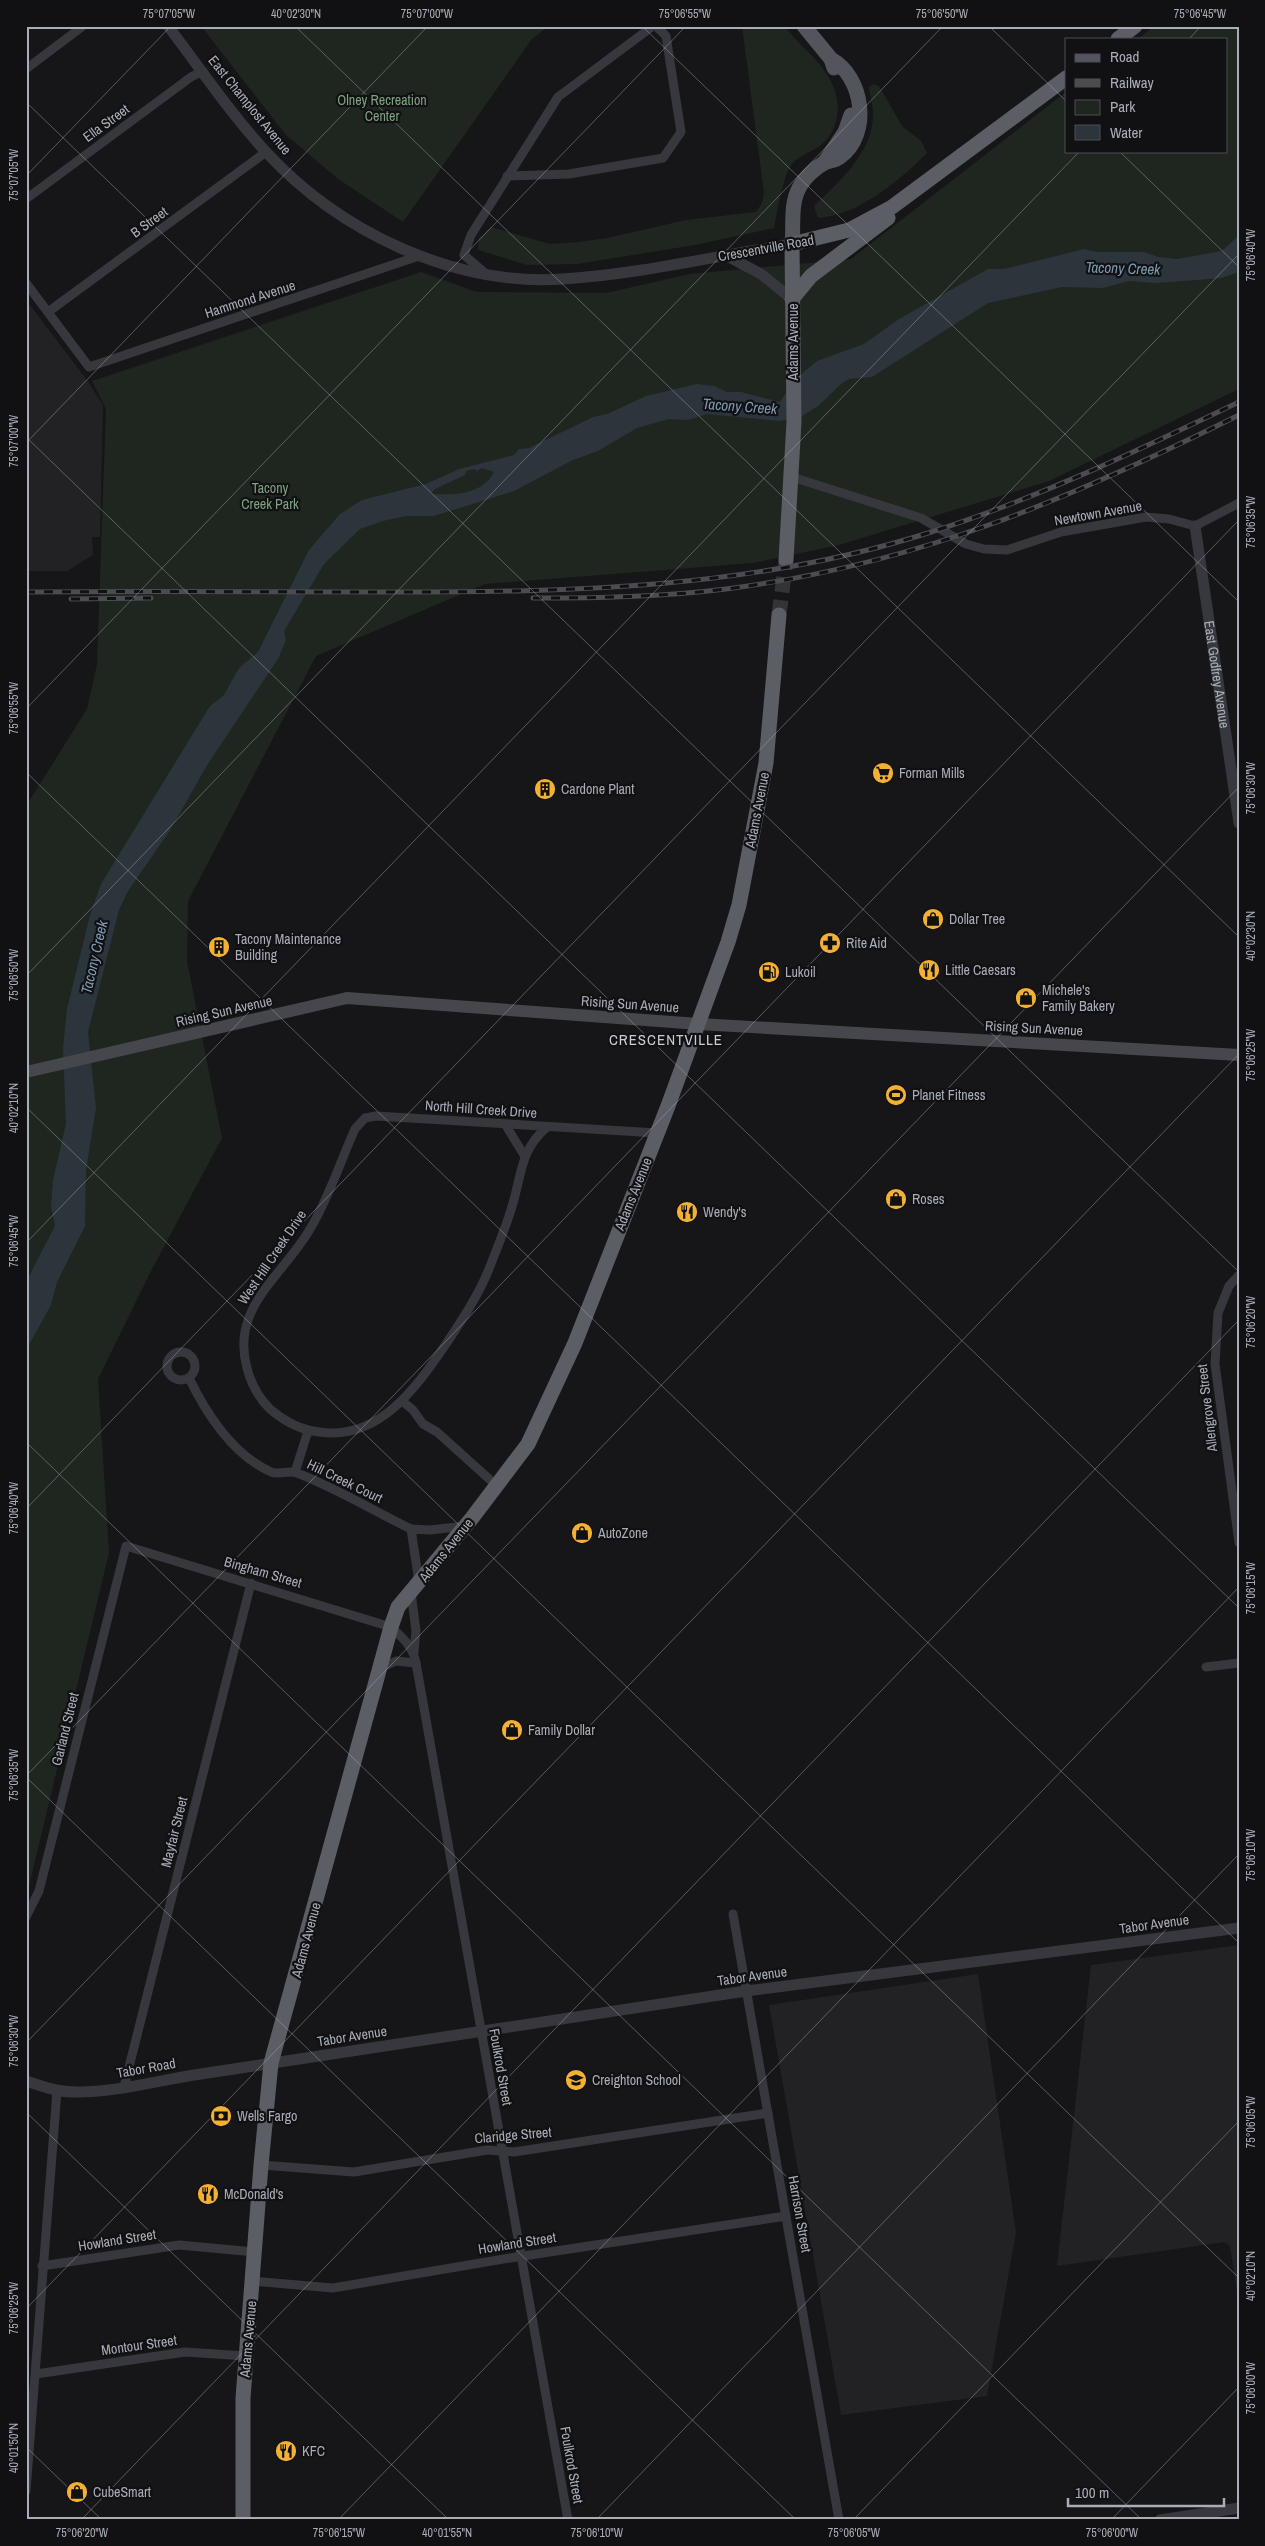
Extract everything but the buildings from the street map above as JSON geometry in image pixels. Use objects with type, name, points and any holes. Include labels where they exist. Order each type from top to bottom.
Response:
[{"type":"highway","points":[[1119,38],[1135,26]]},
{"type":"highway","name":"Crescentville Road","points":[[792,244],[835,234],[862,224],[892,207],[955,163],[1065,79]]},
{"type":"highway","points":[[792,299],[811,276],[894,214],[955,163]]},
{"type":"highway","name":"Adams Avenue","points":[[786,560],[794,422],[792,244]]},
{"type":"highway","name":"Adams Avenue","points":[[243,2520],[242,2412],[260,2165],[271,2063],[391,1627],[398,1607],[466,1526],[528,1444],[575,1343],[658,1134],[735,920],[759,807],[766,763],[779,615]]},
{"type":"main road","points":[[792,244],[795,197],[804,181],[824,163],[840,158],[848,149],[854,139],[860,116],[860,104],[854,83],[841,64],[831,59],[804,26]]},
{"type":"main road","name":"Rising Sun Avenue","points":[[26,1072],[347,998],[699,1024],[1239,1055]]},
{"type":"street","points":[[26,69],[84,26]]},
{"type":"street","name":"East Champlost Avenue","points":[[168,26],[266,152],[316,197],[341,214],[373,234],[420,256]]},
{"type":"street","points":[[485,273],[464,255],[471,235],[507,176],[558,98],[655,26],[666,36],[681,132],[663,158],[569,174],[507,176]]},
{"type":"street","name":"Ella Street","points":[[26,199],[191,77],[202,71]]},
{"type":"street","name":"B Street","points":[[48,312],[266,152]]},
{"type":"street","name":"Crescentville Road","points":[[420,256],[485,273],[526,279],[562,279],[615,274],[792,244]]},
{"type":"street","points":[[725,255],[761,274],[792,299]]},
{"type":"street","name":"Hammond Avenue","points":[[48,312],[89,366],[420,256]]},
{"type":"street","points":[[26,283],[48,312]]},
{"type":"street","name":"Newtown Avenue","points":[[792,477],[921,518],[966,544],[984,549],[1007,550],[1061,532],[1146,517],[1169,519],[1195,526]]},
{"type":"street","points":[[1195,526],[1239,503]]},
{"type":"street","name":"East Godfrey Avenue","points":[[1195,526],[1239,823]]},
{"type":"street","name":"North Hill Creek Drive","points":[[337,1172],[355,1129],[366,1118],[376,1116],[658,1134]]},
{"type":"street","points":[[505,1124],[524,1155],[536,1136],[547,1127]]},
{"type":"street","name":"West Hill Creek Drive","points":[[337,1172],[311,1229],[254,1305],[245,1326],[245,1359],[256,1391],[269,1407],[284,1420],[308,1431],[330,1434],[356,1430],[382,1418],[402,1401],[431,1366],[451,1336],[488,1271],[513,1204],[524,1155]]},
{"type":"street","name":"Allengrove Street","points":[[1239,1275],[1230,1286],[1218,1313],[1215,1364],[1239,1543]]},
{"type":"street","name":"Hill Creek Court","points":[[189,1378],[202,1404],[239,1450],[255,1463],[273,1473],[295,1472],[411,1529],[430,1530],[466,1526]]},
{"type":"street","points":[[402,1401],[413,1410],[423,1424],[438,1432],[497,1486]]},
{"type":"street","points":[[295,1472],[308,1431]]},
{"type":"street","points":[[411,1529],[415,1587]]},
{"type":"street","name":"Bingham Street","points":[[126,1546],[391,1627]]},
{"type":"street","name":"Garland Street","points":[[26,1917],[38,1891],[126,1546]]},
{"type":"street","name":"Mayfair Street","points":[[124,2087],[251,1584]]},
{"type":"street","name":"Foulkrod Street","points":[[415,1587],[416,1631],[414,1652],[482,2032],[501,2151],[568,2520]]},
{"type":"street","points":[[391,1627],[414,1652]]},
{"type":"street","points":[[380,1668],[400,1661],[416,1663]]},
{"type":"street","points":[[1206,1667],[1239,1663]]},
{"type":"street","name":"Harrison Street","points":[[733,1914],[839,2520]]},
{"type":"street","name":"Tabor Avenue","points":[[271,2063],[746,1991],[1239,1928]]},
{"type":"street","name":"Tabor Road","points":[[26,2081],[57,2091],[93,2091],[271,2063]]},
{"type":"street","points":[[26,2491],[33,2379],[57,2091]]},
{"type":"street","name":"Claridge Street","points":[[260,2165],[354,2172],[487,2150],[514,2152],[768,2113]]},
{"type":"street","name":"Howland Street","points":[[252,2280],[333,2288],[520,2256],[786,2216]]},
{"type":"street","name":"Howland Street","points":[[42,2266],[179,2245],[255,2252]]},
{"type":"street","name":"Montour Street","points":[[33,2379],[184,2352],[246,2356]]},
{"type":"street","points":[[1160,2520],[1239,2508]]},
{"type":"shaded area","points":[[26,300],[87,380],[103,405],[100,537],[92,537],[93,555],[67,571],[26,571]]},
{"type":"shaded area","points":[[1239,1945],[1239,2305],[1230,2246],[1224,2242],[1057,2266],[1091,1965]]},
{"type":"shaded area","points":[[978,1974],[1016,2232],[987,2396],[841,2415],[769,2005]]},
{"type":"green space","name":"Olney Recreation Center","points":[[201,26],[549,26],[532,39],[403,222],[338,179],[286,135]]},
{"type":"green space","points":[[742,26],[785,26],[823,69],[836,94],[838,112],[833,130],[821,145],[801,156],[792,164],[786,177],[774,228],[695,245],[577,264],[527,265],[478,250],[479,238],[491,227],[550,244],[607,238],[686,220],[756,212],[762,203],[764,193]]},
{"type":"green space","name":"Tacony Creek Park","points":[[1154,26],[1239,26],[1239,389],[1049,481],[839,545],[753,563],[485,584],[316,656],[188,901],[187,961],[222,1138],[151,1271],[98,1379],[109,1553],[29,1886],[26,1889],[26,806],[87,709],[97,664],[106,409],[92,381],[421,272],[477,292],[606,293],[690,274],[851,259],[1065,93],[1065,152],[1228,152],[1228,38],[1139,38]]},
{"type":"green space","points":[[874,84],[879,86],[902,126],[921,141],[927,153],[904,175],[877,195],[848,211],[818,218],[814,206],[853,165],[868,140],[873,114],[869,87]]},
{"type":"water","name":"Tacony Creek","points":[[1239,235],[1239,272],[1221,278],[1198,280],[1155,283],[1129,281],[1103,288],[1062,287],[988,303],[872,377],[849,379],[842,383],[818,406],[802,416],[781,421],[707,414],[688,420],[669,419],[637,428],[598,451],[573,460],[514,491],[434,516],[406,516],[360,529],[324,564],[284,631],[286,640],[278,659],[209,762],[169,832],[128,891],[119,910],[88,1032],[96,1108],[86,1170],[85,1226],[57,1282],[51,1305],[26,1350],[26,1282],[55,1226],[51,1206],[53,1180],[66,1124],[63,1048],[67,1009],[90,915],[101,884],[210,706],[224,695],[239,668],[258,652],[309,550],[340,514],[362,500],[426,484],[459,469],[514,455],[519,449],[529,448],[593,417],[607,414],[646,396],[697,384],[714,386],[727,392],[741,392],[780,402],[795,379],[817,361],[864,344],[899,319],[988,269],[1004,269],[1084,249],[1097,252],[1144,252],[1158,257],[1177,259],[1222,251]],"holes":[[[482,468],[494,472],[489,480],[467,492],[431,494],[435,489],[465,475],[466,471],[474,469],[477,471]]]},
{"type":"tunnel","points":[[779,615],[786,560]]},
{"type":"railway","points":[[26,592],[526,591],[661,584],[795,566],[862,552],[968,520],[1047,490],[1239,402]]},
{"type":"railway","points":[[533,598],[582,598],[702,592],[795,578],[862,564],[927,546],[1052,501],[1176,446],[1239,415]]},
{"type":"railway","points":[[71,599],[151,598]]},
{"type":"place","name":"Forman Mills","points":[[883,773]]},
{"type":"place","name":"Cardone Plant","points":[[545,789]]},
{"type":"place","name":"Dollar Tree","points":[[933,919]]},
{"type":"place","name":"Rite Aid","points":[[830,943]]},
{"type":"place","name":"Tacony Maintenance Building","points":[[219,947]]},
{"type":"place","name":"Little Caesars","points":[[929,970]]},
{"type":"place","name":"Lukoil","points":[[769,972]]},
{"type":"place","name":"Michele's Family Bakery","points":[[1026,998]]},
{"type":"place","name":"Planet Fitness","points":[[896,1095]]},
{"type":"place","name":"Roses","points":[[896,1199]]},
{"type":"place","name":"Wendy's","points":[[687,1212]]},
{"type":"place","name":"AutoZone","points":[[582,1533]]},
{"type":"place","name":"Family Dollar","points":[[512,1730]]},
{"type":"place","name":"Creighton School","points":[[576,2080]]},
{"type":"place","name":"Wells Fargo","points":[[221,2116]]},
{"type":"place","name":"McDonald's","points":[[208,2194]]},
{"type":"place","name":"KFC","points":[[286,2451]]},
{"type":"place","name":"CubeSmart","points":[[77,2492]]},
{"type":"district","name":"CRESCENTVILLE","points":[[666,1039]]}]
